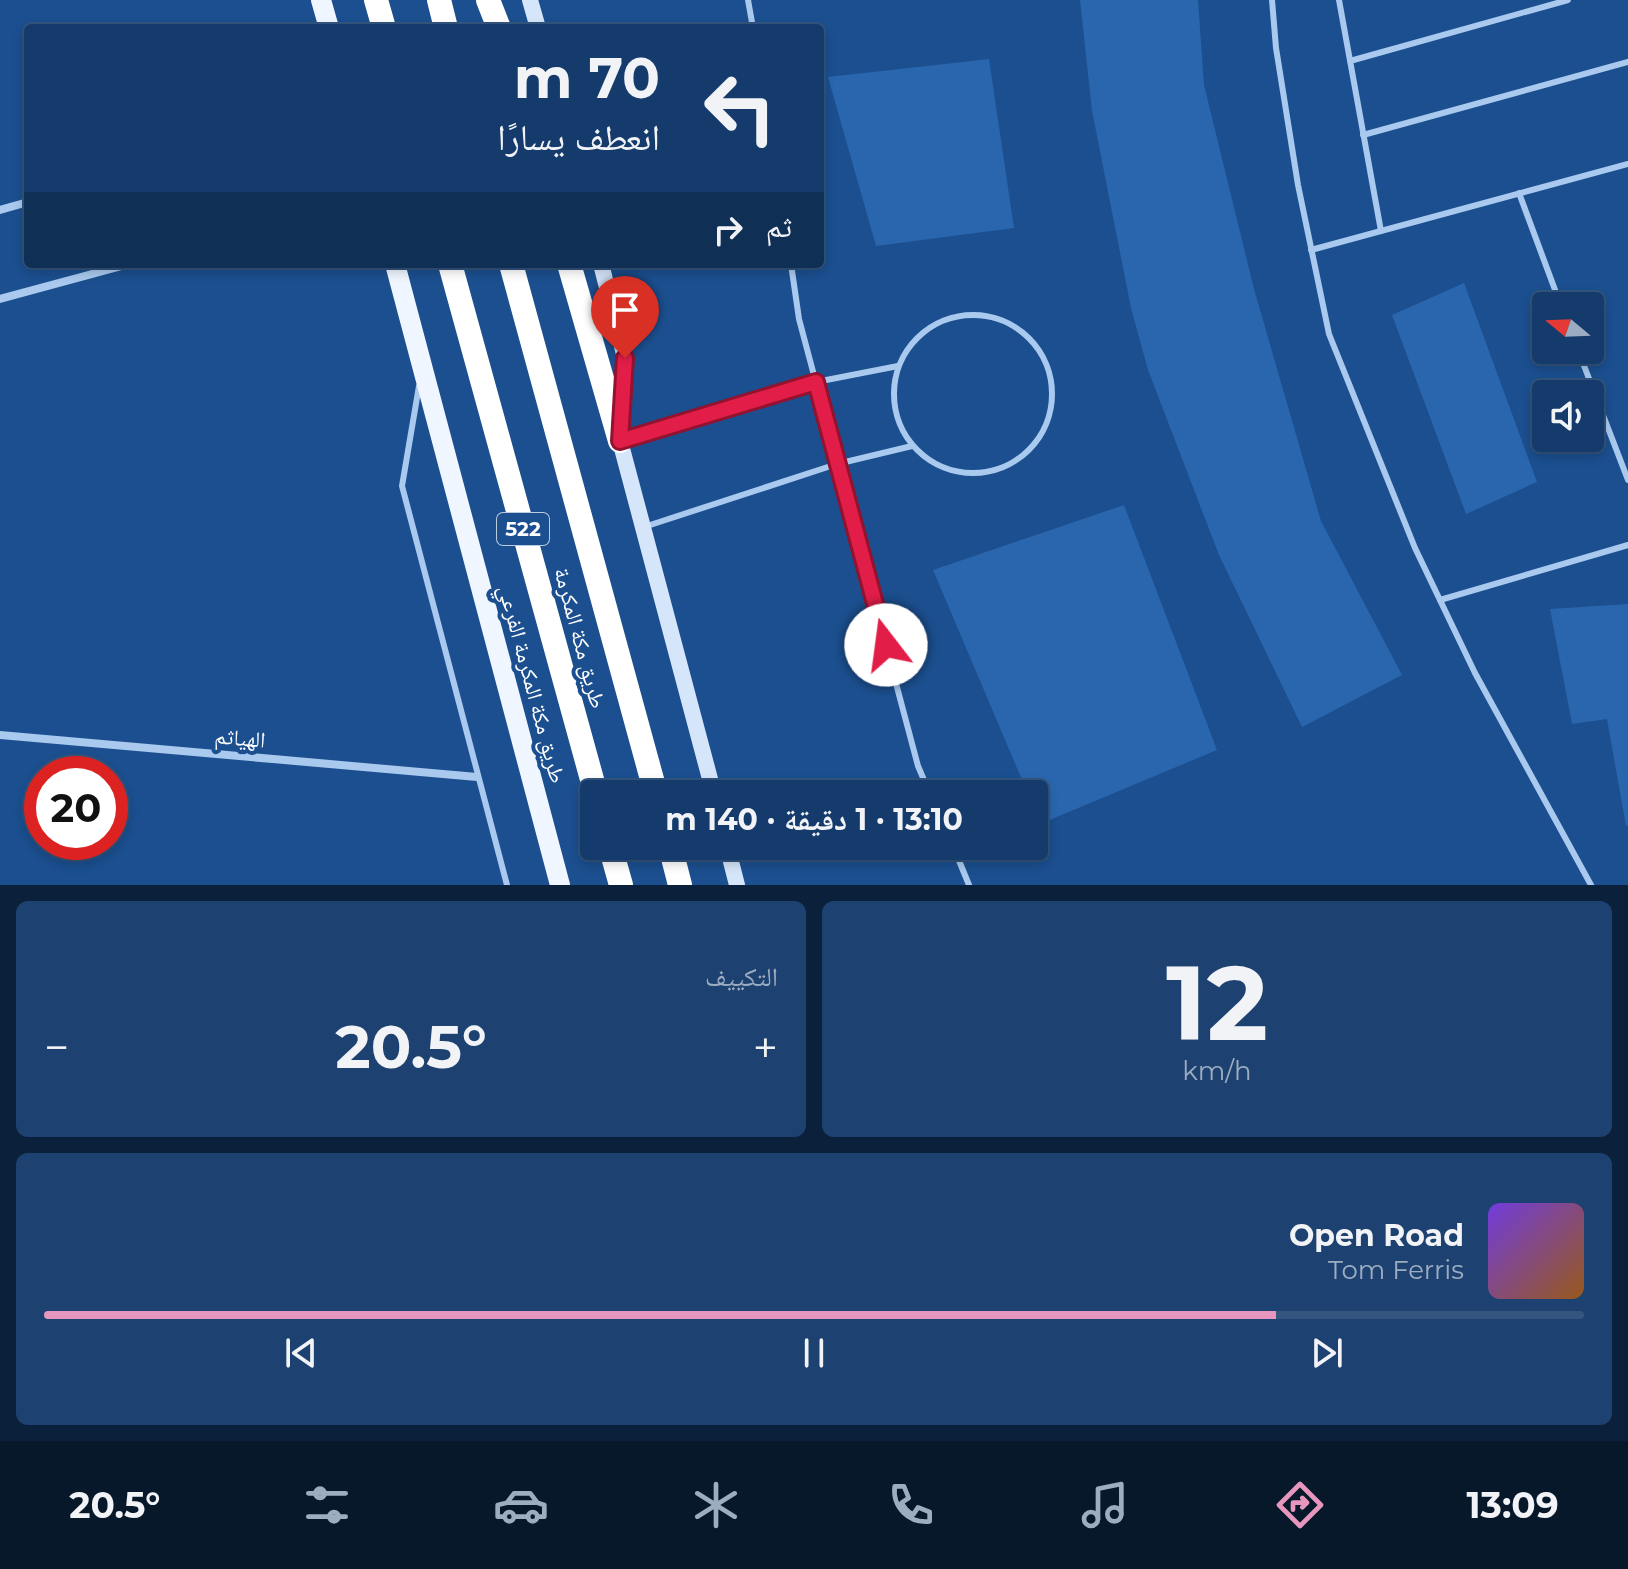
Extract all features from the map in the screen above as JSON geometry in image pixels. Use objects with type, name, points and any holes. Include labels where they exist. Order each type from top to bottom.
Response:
[{"type":"highway","points":[[376,0],[383,24]]},
{"type":"highway","points":[[439,0],[445,24]]},
{"type":"highway","points":[[488,0],[497,24]]},
{"type":"highway","name":"طريق مكة المكرمة","points":[[451,268],[592,780]]},
{"type":"highway","name":"طريق مكة المكرمة","points":[[512,268],[652,780]]},
{"type":"highway","points":[[570,268],[620,441]]},
{"type":"highway","points":[[614,860],[621,885]]},
{"type":"highway","points":[[674,860],[680,885]]},
{"type":"main road","points":[[321,0],[328,24]]},
{"type":"main road","points":[[530,0],[537,24]]},
{"type":"main road","name":"طريق مكة المكرمة الفرعي","points":[[396,268],[560,885]]},
{"type":"main road","points":[[602,268],[625,358],[620,441],[710,780]]},
{"type":"main road","points":[[731,860],[737,885]]},
{"type":"street","points":[[0,210],[24,203]]},
{"type":"street","points":[[0,299],[114,268]]},
{"type":"street","name":"الهياثم","points":[[0,735],[477,777]]},
{"type":"lane","points":[[748,0],[752,24]]},
{"type":"lane","points":[[1272,0],[1276,48],[1329,334],[1415,548],[1591,885]]},
{"type":"lane","points":[[1339,0],[1381,231]]},
{"type":"lane","points":[[1350,61],[1568,0]]},
{"type":"lane","points":[[1363,135],[1628,62]]},
{"type":"lane","points":[[1311,250],[1628,164]]},
{"type":"lane","points":[[1519,193],[1556,292]]},
{"type":"lane","points":[[792,268],[799,319],[924,780]]},
{"type":"lane","points":[[959,315],[987,315],[1013,324],[1034,342],[1048,366],[1053,393],[1048,421],[1034,445],[1013,462],[987,472],[959,472],[933,463],[912,446],[901,428],[895,408],[898,366],[912,342],[933,324],[959,315]]},
{"type":"lane","points":[[1583,364],[1628,480]]},
{"type":"lane","points":[[422,366],[402,486],[507,885]]},
{"type":"lane","points":[[620,441],[816,382],[898,366]]},
{"type":"lane","points":[[644,527],[837,464],[912,446]]},
{"type":"lane","points":[[1440,600],[1628,545]]},
{"type":"lane","points":[[959,860],[969,885]]},
{"type":"building","points":[[1080,0],[1198,0],[1204,85],[1254,289],[1321,521],[1402,675],[1302,727],[1219,555],[1148,370],[1131,308],[1092,111]]},
{"type":"building","points":[[989,59],[1014,228],[876,246],[828,77]]},
{"type":"building","points":[[1464,283],[1537,482],[1466,514],[1392,315]]},
{"type":"building","points":[[1124,505],[1217,750],[1048,821],[1048,780],[1022,780],[933,570]]},
{"type":"building","points":[[1628,604],[1626,826],[1607,719],[1572,724],[1550,609]]},
{"type":"route","points":[[625,358],[620,441],[816,382],[886,645]]}]
